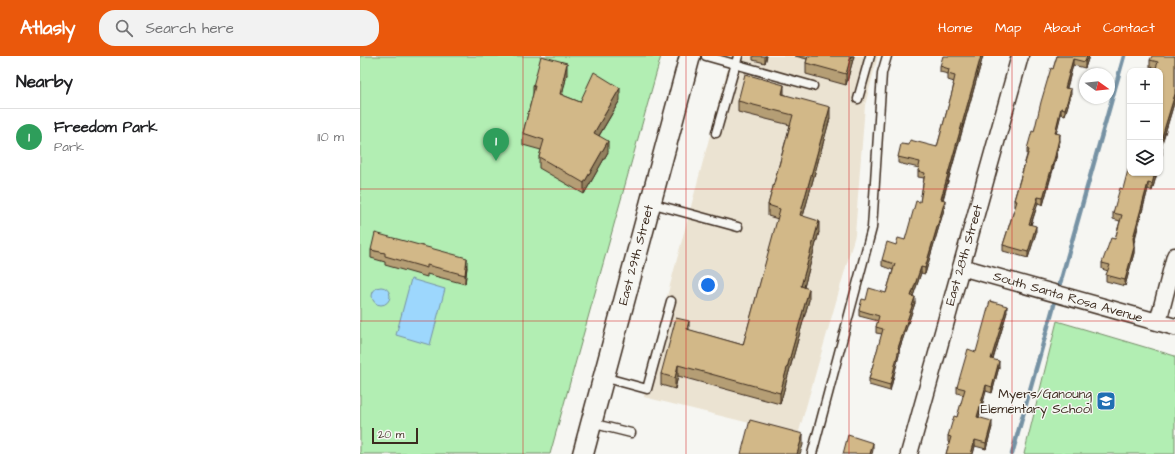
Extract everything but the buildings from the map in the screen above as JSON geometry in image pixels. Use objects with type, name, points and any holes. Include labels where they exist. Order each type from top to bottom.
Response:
[{"type":"street","name":"East 29th Street","points":[[582,454],[690,56]]},
{"type":"street","name":"East 28th Street","points":[[909,454],[1020,56]]},
{"type":"street","points":[[1158,322],[1175,256]]},
{"type":"street","name":"South Santa Rosa Avenue","points":[[961,267],[1175,327]]},
{"type":"lane","points":[[706,56],[737,60],[813,86]]},
{"type":"lane","points":[[858,99],[870,56]]},
{"type":"lane","points":[[812,454],[872,228],[882,73],[887,56]]},
{"type":"lane","points":[[716,133],[737,60]]},
{"type":"lane","points":[[650,203],[738,226]]},
{"type":"lane","points":[[604,377],[647,389],[671,301]]},
{"type":"lane","points":[[591,423],[631,433]]},
{"type":"shaded area","points":[[731,56],[878,56],[865,105],[855,235],[798,435],[644,397],[644,383]]},
{"type":"green space","points":[[360,56],[661,56],[550,454],[360,454]]},
{"type":"green space","name":"Myers/Ganoung Elementary School","points":[[1057,321],[1175,356],[1175,454],[1024,454]]},
{"type":"water","points":[[411,279],[445,289],[430,345],[396,335]]},
{"type":"water","points":[[377,287],[385,287],[390,292],[388,303],[385,305],[377,305],[372,300],[372,292]]},
{"type":"waterway","points":[[1012,454],[1124,56]]},
{"type":"place","name":"Freedom Park","points":[[496,161]]},
{"type":"place","name":"Myers/Ganoung Elementary School","points":[[1106,401]]}]
